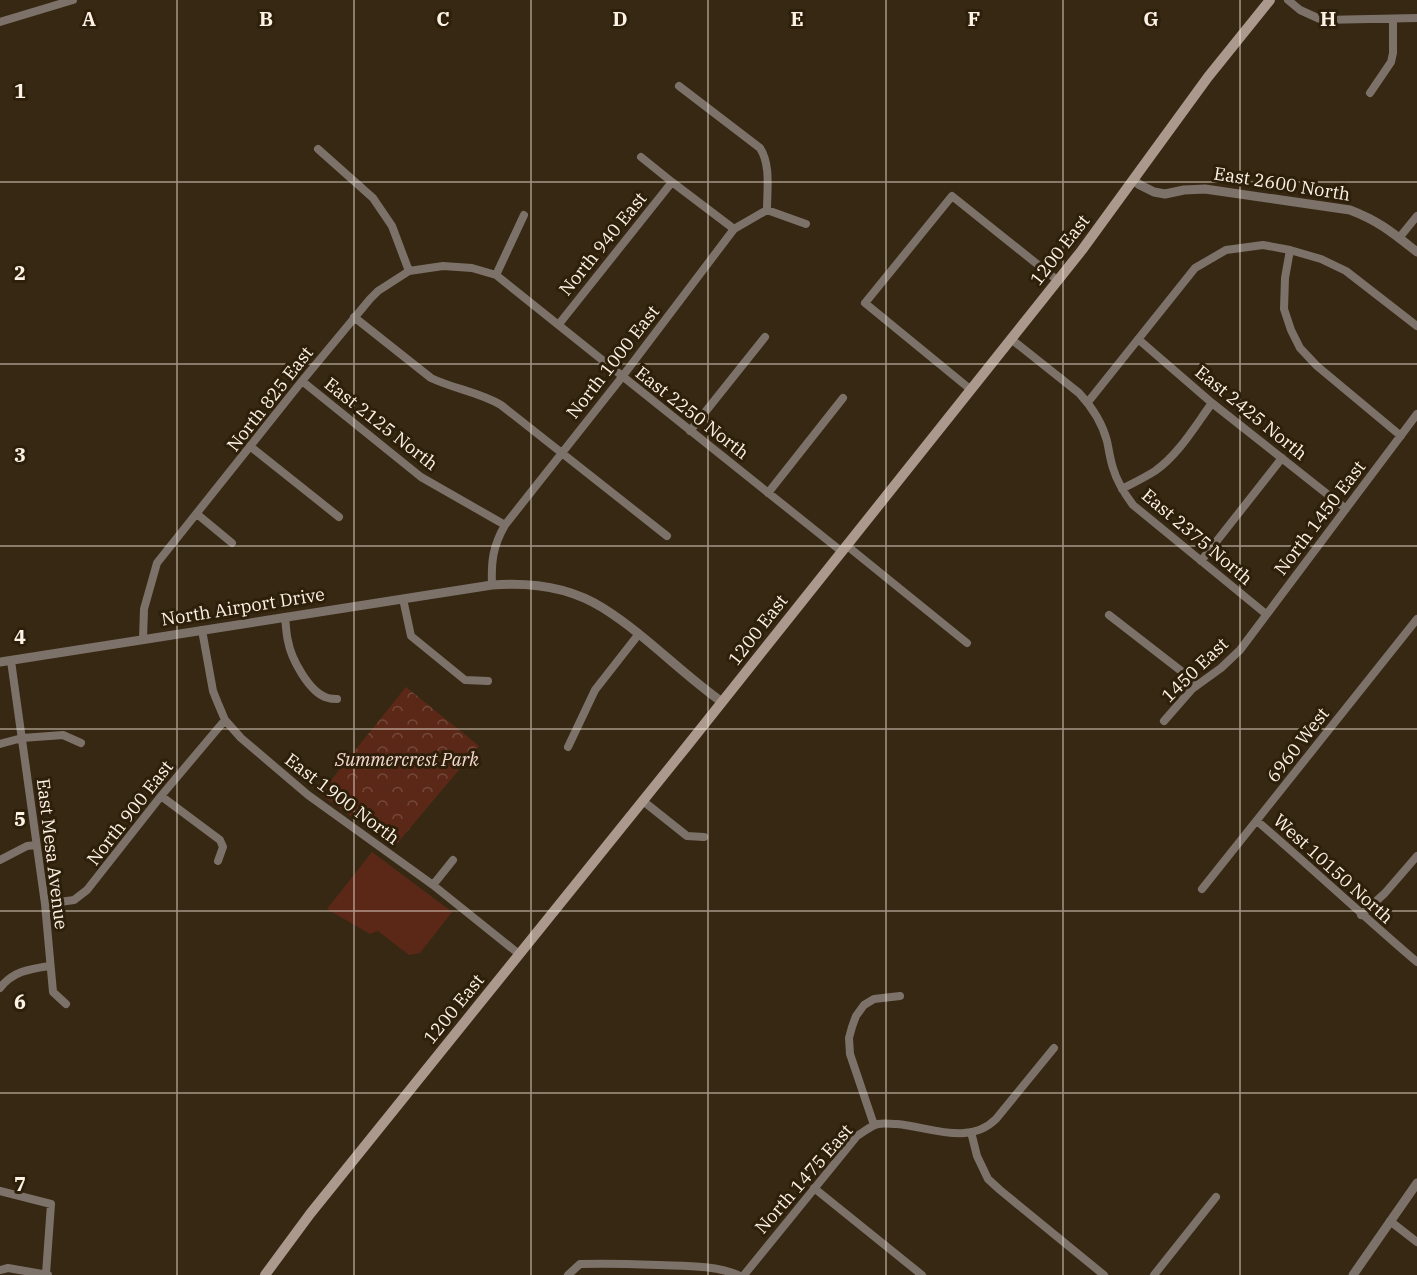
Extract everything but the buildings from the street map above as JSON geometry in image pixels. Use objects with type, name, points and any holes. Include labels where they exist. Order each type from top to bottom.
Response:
[{"type":"main road","name":"1200 East","points":[[265,1275],[303,1223],[1082,250],[1208,77],[1270,0]]},
{"type":"street","points":[[0,22],[73,0]]},
{"type":"street","points":[[1288,0],[1300,10],[1322,20],[1417,18]]},
{"type":"street","points":[[1370,93],[1391,62],[1393,19]]},
{"type":"street","points":[[679,86],[760,148],[767,164],[767,210],[806,224]]},
{"type":"street","points":[[318,149],[373,198],[393,226],[409,271]]},
{"type":"street","points":[[641,158],[734,229]]},
{"type":"street","name":"East 2600 North","points":[[1133,180],[1154,192],[1165,194],[1205,189],[1350,210],[1384,226],[1417,252]]},
{"type":"street","name":"North 940 East","points":[[558,324],[672,182]]},
{"type":"street","points":[[970,389],[865,303],[952,196],[1057,280]]},
{"type":"street","name":"North 1000 East","points":[[492,585],[492,557],[496,541],[505,525],[622,377],[734,229],[767,210]]},
{"type":"street","points":[[496,275],[524,215]]},
{"type":"street","points":[[1399,238],[1417,216]]},
{"type":"street","points":[[1088,402],[1195,268],[1226,250],[1263,245],[1321,259],[1346,271],[1417,326]]},
{"type":"street","points":[[1290,250],[1285,278],[1284,309],[1300,348],[1317,366],[1401,436]]},
{"type":"street","name":"North 825 East","points":[[143,639],[144,609],[158,563],[302,381],[378,291],[409,271],[443,266],[472,268],[496,275]]},
{"type":"street","name":"East 2250 North","points":[[496,275],[768,493],[844,548],[967,643]]},
{"type":"street","points":[[354,317],[431,378],[445,385],[490,398],[501,405],[667,536]]},
{"type":"street","points":[[690,431],[765,337]]},
{"type":"street","name":"East 2375 North","points":[[1011,339],[1088,402],[1105,432],[1113,468],[1132,505],[1266,614]]},
{"type":"street","name":"East 2425 North","points":[[1138,339],[1212,403],[1346,509]]},
{"type":"street","name":"East 2125 North","points":[[302,381],[421,477],[505,525]]},
{"type":"street","points":[[768,493],[843,398]]},
{"type":"street","points":[[1122,489],[1144,478],[1168,460],[1212,403]]},
{"type":"street","name":"North 1450 East","points":[[1247,640],[1417,414]]},
{"type":"street","points":[[251,447],[339,516]]},
{"type":"street","points":[[1201,561],[1282,458]]},
{"type":"street","points":[[197,514],[232,543]]},
{"type":"street","name":"North Airport Drive","points":[[0,662],[492,585],[534,585],[579,596],[602,608],[722,702]]},
{"type":"street","points":[[403,599],[411,636],[465,680],[488,681]]},
{"type":"street","points":[[1109,615],[1198,684]]},
{"type":"street","points":[[285,616],[291,654],[302,674],[326,698],[337,699]]},
{"type":"street","name":"6960 West","points":[[1202,889],[1417,619]]},
{"type":"street","name":"East 1900 North","points":[[202,630],[216,701],[225,720],[241,738],[308,795],[433,885],[519,954]]},
{"type":"street","points":[[568,747],[595,690],[638,635]]},
{"type":"street","name":"1450 East","points":[[1164,721],[1192,689],[1229,661],[1247,640]]},
{"type":"street","name":"East Mesa Avenue","points":[[11,661],[45,904],[53,992],[66,1004]]},
{"type":"street","name":"North 900 East","points":[[45,904],[74,900],[87,890],[225,720]]},
{"type":"street","points":[[0,744],[22,738],[63,735],[81,743]]},
{"type":"street","points":[[161,796],[220,840],[223,847],[218,861]]},
{"type":"street","points":[[643,801],[687,836],[704,837]]},
{"type":"street","name":"West 10150 North","points":[[1257,821],[1417,962]]},
{"type":"street","points":[[0,860],[27,846],[36,845]]},
{"type":"street","points":[[1361,915],[1385,893],[1417,856]]},
{"type":"street","points":[[433,885],[453,860]]},
{"type":"street","points":[[0,988],[17,973],[50,966]]},
{"type":"street","points":[[874,1125],[850,1054],[849,1038],[856,1016],[864,1005],[874,999],[900,996]]},
{"type":"street","points":[[1054,1048],[996,1119],[981,1130],[971,1132],[977,1156],[988,1179],[1104,1275]]},
{"type":"street","name":"North 1475 East","points":[[744,1275],[857,1136],[874,1125],[884,1123],[903,1125],[958,1134],[971,1132]]},
{"type":"street","points":[[1353,1275],[1417,1183]]},
{"type":"street","points":[[814,1188],[922,1275]]},
{"type":"street","points":[[0,1191],[51,1204],[47,1275],[9,1268],[0,1270]]},
{"type":"street","points":[[1154,1275],[1216,1197]]},
{"type":"street","points":[[1390,1221],[1417,1242]]},
{"type":"street","points":[[568,1275],[580,1264],[605,1263],[684,1266],[725,1270],[738,1275]]},
{"type":"green space","name":"Summercrest Park","points":[[406,687],[479,746],[394,847],[320,794]]},
{"type":"green space","points":[[372,852],[452,912],[420,953],[409,955],[378,931],[370,934],[327,909]]}]
